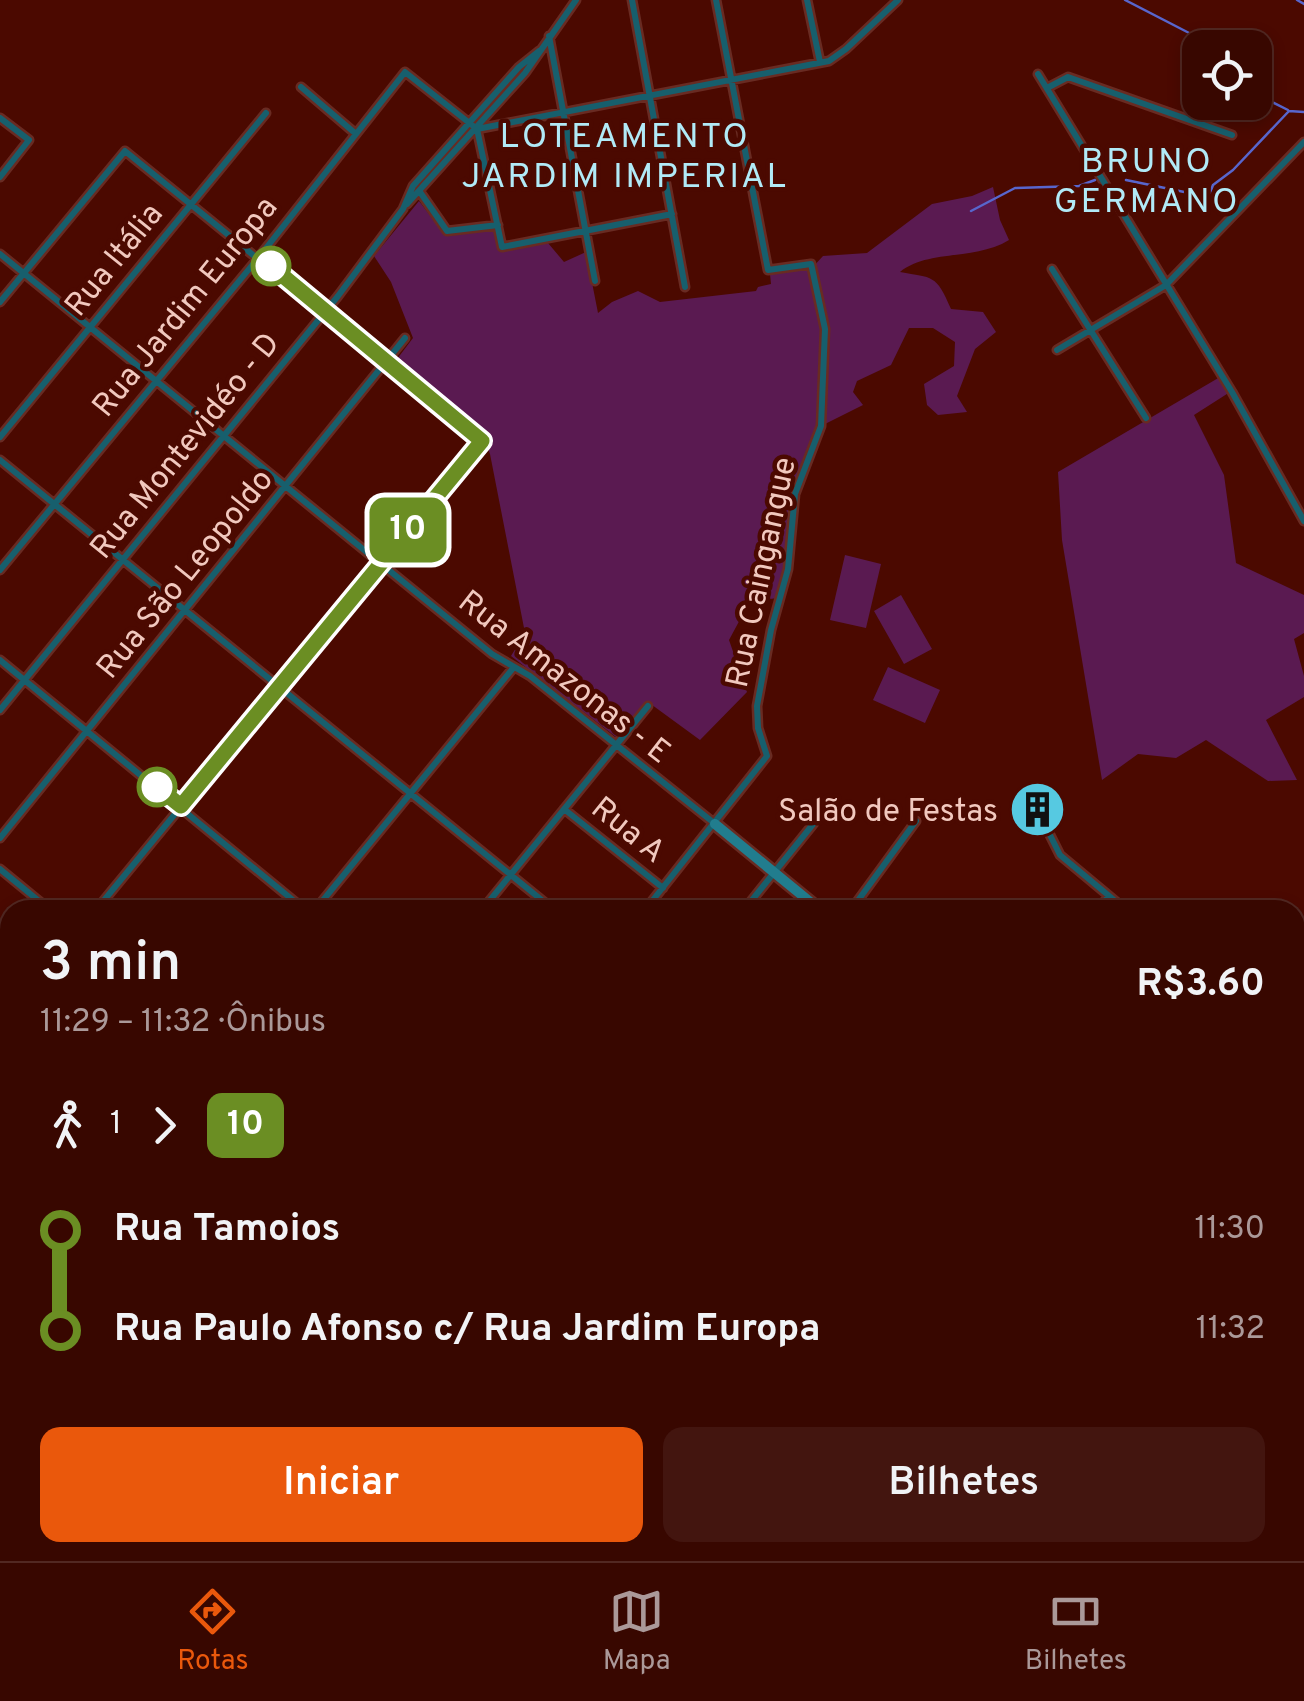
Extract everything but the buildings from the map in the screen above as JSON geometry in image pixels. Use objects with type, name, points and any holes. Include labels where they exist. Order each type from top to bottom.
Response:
[{"type":"street","name":"Rua Montevidéo - D","points":[[403,209],[414,186],[506,96],[576,0]]},
{"type":"street","points":[[632,0],[685,286]]},
{"type":"street","points":[[716,0],[731,81]]},
{"type":"street","points":[[807,0],[824,61]]},
{"type":"street","points":[[672,214],[502,247],[473,126],[824,61],[898,0]]},
{"type":"street","points":[[550,36],[595,281]]},
{"type":"street","name":"Rua Montevidéo - D","points":[[0,710],[325,312],[499,90],[519,66],[539,51]]},
{"type":"street","name":"Rua Jardim Europa","points":[[0,570],[405,72],[473,126]]},
{"type":"street","points":[[1038,74],[1263,445],[1304,521]]},
{"type":"street","points":[[1048,88],[1068,77],[1232,134]]},
{"type":"street","name":"Rua Caingangue","points":[[653,900],[767,756],[758,728],[757,706],[771,630],[788,569],[795,494],[821,426],[825,329],[811,264],[768,270],[731,81]]},
{"type":"street","points":[[301,87],[356,134]]},
{"type":"street","points":[[499,90],[506,96]]},
{"type":"street","name":"Rua Itália","points":[[0,437],[266,113]]},
{"type":"street","points":[[0,118],[29,140],[0,178]]},
{"type":"street","points":[[1057,350],[1166,286],[1304,142]]},
{"type":"street","points":[[0,302],[125,150],[482,441],[104,900]]},
{"type":"street","points":[[420,192],[447,231],[498,226]]},
{"type":"street","name":"Rua Amazonas - E","points":[[0,254],[492,654],[514,666],[616,745],[808,900]]},
{"type":"street","points":[[1052,269],[1146,418]]},
{"type":"street","name":"Rua São Leopoldo","points":[[0,838],[406,338]]},
{"type":"street","points":[[0,460],[542,900]]},
{"type":"street","points":[[0,660],[293,900]]},
{"type":"street","points":[[323,900],[514,666]]},
{"type":"street","points":[[490,900],[648,706]]},
{"type":"street","name":"Rua A","points":[[564,809],[662,888]]},
{"type":"street","points":[[858,900],[916,821]]},
{"type":"street","points":[[752,900],[814,823]]},
{"type":"street","points":[[1049,833],[1060,855],[1114,900]]},
{"type":"street","points":[[0,870],[38,900]]},
{"type":"street","points":[[1106,900],[1109,896]]},
{"type":"shaded area","points":[[993,187],[1009,240],[982,251],[924,260],[900,272],[937,283],[951,309],[983,312],[996,332],[975,349],[957,396],[967,412],[938,415],[927,405],[924,384],[954,366],[955,342],[933,328],[909,328],[891,365],[857,381],[853,392],[863,405],[821,426],[795,493],[793,538],[779,598],[750,601],[729,640],[747,692],[700,740],[648,702],[616,737],[511,656],[525,633],[484,438],[394,363],[413,338],[391,282],[374,256],[419,201],[446,236],[495,230],[500,252],[548,243],[564,262],[586,252],[598,313],[638,291],[660,302],[756,291],[771,284],[770,274],[812,268],[823,256],[867,253],[932,204],[972,196]]},
{"type":"shaded area","points":[[1220,377],[1230,392],[1194,415],[1224,475],[1236,563],[1304,595],[1304,633],[1294,639],[1304,676],[1304,697],[1266,720],[1297,780],[1268,781],[1206,740],[1176,758],[1138,754],[1102,780],[1062,540],[1058,472]]},
{"type":"shaded area","points":[[845,555],[881,564],[866,628],[830,620]]},
{"type":"shaded area","points":[[901,595],[932,649],[904,664],[874,611]]},
{"type":"shaded area","points":[[888,667],[940,690],[925,723],[873,700]]},
{"type":"waterway","points":[[1125,0],[1183,30]]},
{"type":"waterway","points":[[1297,0],[1304,4]]},
{"type":"waterway","points":[[1272,102],[1288,110]]},
{"type":"waterway","points":[[1126,180],[1194,194],[1210,193],[1213,185],[1233,170],[1289,111],[1304,112]]},
{"type":"waterway","points":[[971,211],[1015,188],[1079,186],[1095,180]]},
{"type":"bus line","name":"10","points":[[157,787],[181,806],[482,441],[271,266]]},
{"type":"place","name":"Salão de Festas","points":[[1037,810]]},
{"type":"district","name":"LOTEAMENTO JARDIM IMPERIAL","points":[[625,155]]},
{"type":"district","name":"BRUNO GERMANO","points":[[1147,180]]}]
